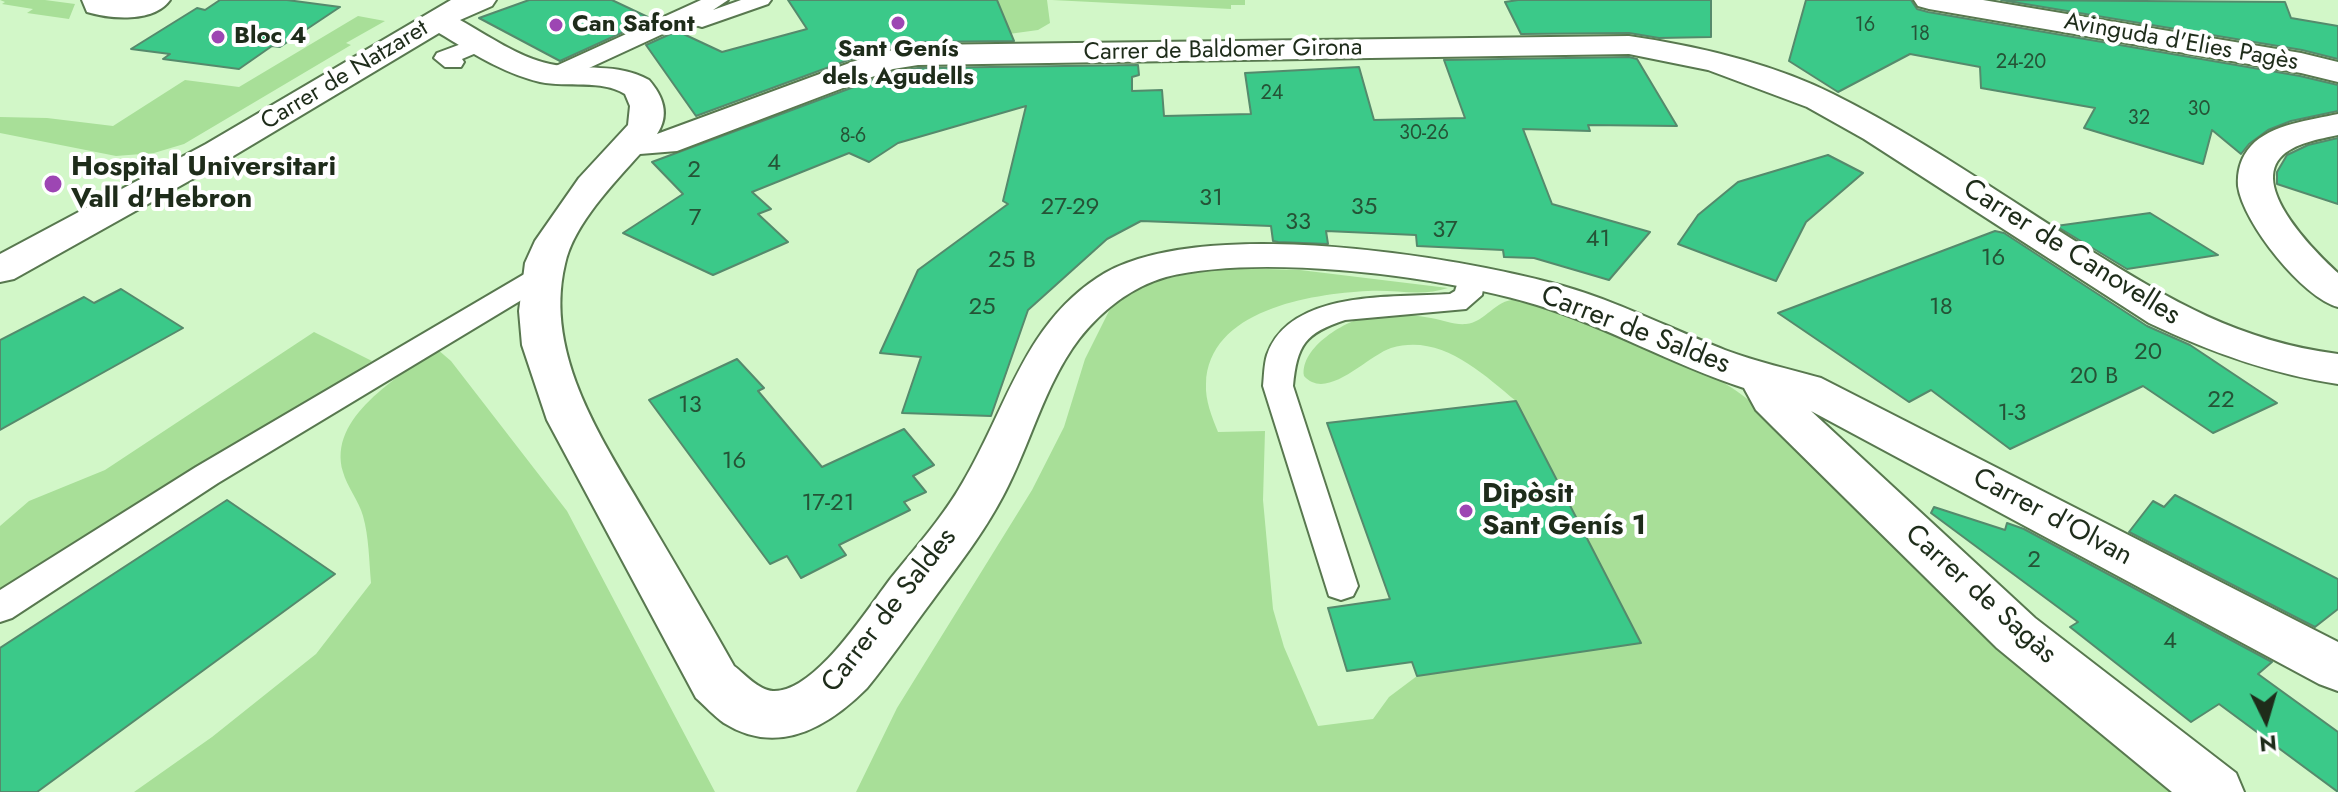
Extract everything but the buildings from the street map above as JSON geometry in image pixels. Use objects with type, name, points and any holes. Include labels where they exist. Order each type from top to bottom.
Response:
[{"type":"street","points":[[97,0],[98,6],[111,9],[155,0]]},
{"type":"street","name":"Carrer de Natzaret","points":[[0,270],[218,151],[438,20],[481,0]]},
{"type":"street","name":"Avinguda d'Elies Pagès","points":[[1929,0],[2301,63],[2338,72]]},
{"type":"street","name":"Carrer de Saldes","points":[[438,20],[534,71],[609,79],[639,89],[646,101],[648,116],[636,139],[572,213],[554,241],[543,275],[539,311],[543,345],[569,420],[715,682],[740,706],[757,712],[778,715],[803,709],[825,697],[854,667],[980,497],[1059,337],[1091,304],[1119,282],[1155,265],[1204,257],[1253,255],[1364,263],[1471,278],[1549,295],[1621,320],[1762,381]]},
{"type":"street","name":"Carrer de Baldomer Girona","points":[[636,139],[647,145],[665,144],[885,61],[918,55],[1629,45],[1719,63],[1819,100]]},
{"type":"street","name":"Carrer de Canovelles","points":[[1819,100],[1876,132],[2164,314],[2265,357],[2338,369]]},
{"type":"street","points":[[2338,124],[2270,148],[2257,165],[2256,183],[2262,204],[2287,244],[2306,267],[2338,294]]},
{"type":"street","name":"Carrer d'Olvan","points":[[1762,381],[1806,389],[2338,668]]},
{"type":"street","name":"Carrer de Sagàs","points":[[1762,381],[1772,399],[1790,417],[2016,633],[2215,792]]},
{"type":"lane","points":[[555,75],[718,0]]},
{"type":"lane","points":[[642,35],[696,23],[761,0]]},
{"type":"lane","points":[[453,62],[445,58],[480,43]]},
{"type":"lane","points":[[0,608],[207,475],[543,275]]},
{"type":"lane","points":[[1341,586],[1278,386],[1277,370],[1281,354],[1289,341],[1321,317],[1369,305],[1456,303],[1468,295],[1471,278]]},
{"type":"green space","points":[[0,0],[75,4],[69,19],[27,13],[33,9],[2,4],[5,2]]},
{"type":"green space","name":"Sant Genís dels Agudells","points":[[997,0],[1047,0],[1050,23],[1038,30],[892,50],[890,43],[1005,21]]},
{"type":"green space","points":[[1052,0],[1245,0],[1245,5],[1231,5],[1231,9]]},
{"type":"green space","points":[[358,16],[385,21],[346,43],[351,45],[184,144],[154,153],[116,156],[0,133],[0,117],[47,118],[113,126],[185,80],[239,87]]},
{"type":"green space","points":[[1205,270],[1300,270],[1448,288],[1428,292],[1344,293],[1292,302],[1243,323],[1224,339],[1211,359],[1206,390],[1218,432],[1265,431],[1263,500],[1273,609],[1284,647],[1318,726],[1373,719],[1389,697],[1417,676],[1641,643],[1516,401],[1489,378],[1443,351],[1409,345],[1391,348],[1335,381],[1313,383],[1304,376],[1309,355],[1317,345],[1338,329],[1360,319],[1400,314],[1466,324],[1480,319],[1504,302],[1519,300],[1572,314],[1640,340],[1705,372],[1751,402],[1963,614],[2174,792],[856,792],[897,708],[1032,490],[1064,427],[1085,359],[1112,305],[1136,288],[1156,281]]},
{"type":"green space","points":[[314,332],[372,361],[0,592],[0,526],[29,501],[105,470]]},
{"type":"green space","points":[[437,349],[451,361],[567,511],[715,792],[134,792],[212,737],[316,654],[371,583],[363,516],[343,472],[341,452],[346,434],[370,400]]},
{"type":"place","name":"Sant Genís dels Agudells","points":[[898,23]]},
{"type":"place","name":"Can Safont","points":[[556,25]]},
{"type":"place","name":"Bloc 4","points":[[218,37]]},
{"type":"place","name":"Hospital Universitari Vall d'Hebron","points":[[53,184]]},
{"type":"place","name":"Dipòsit Sant Genís 1","points":[[1466,511]]}]
